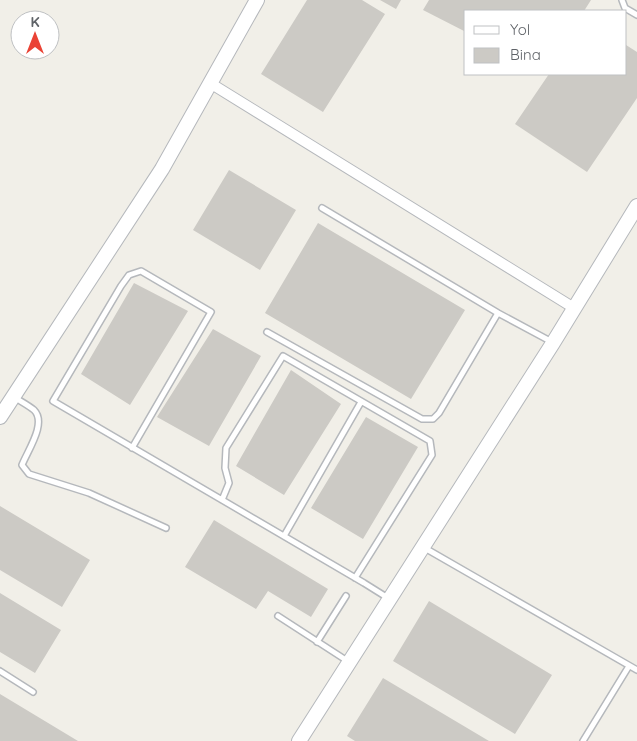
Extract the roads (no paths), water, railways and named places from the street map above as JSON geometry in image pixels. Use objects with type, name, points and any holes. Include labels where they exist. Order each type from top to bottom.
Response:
[{"type":"street","points":[[0,417],[162,169],[257,0]]},
{"type":"street","points":[[210,83],[574,308]]},
{"type":"street","points":[[299,741],[553,343],[637,206]]},
{"type":"lane","points":[[622,0],[625,8],[637,15]]},
{"type":"lane","points":[[322,208],[498,313],[553,343]]},
{"type":"lane","points":[[132,448],[211,312],[141,271],[129,274],[120,286],[53,401],[132,448],[284,536],[389,599]]},
{"type":"lane","points":[[267,332],[422,420],[433,420],[440,413],[498,313]]},
{"type":"lane","points":[[222,500],[230,483],[225,468],[226,448],[283,356],[430,441],[432,455],[355,578]]},
{"type":"lane","points":[[13,396],[34,410],[39,417],[38,430],[22,465],[29,474],[89,493],[166,528]]},
{"type":"lane","points":[[284,536],[362,402]]},
{"type":"lane","points":[[423,547],[637,670]]},
{"type":"lane","points":[[317,642],[346,596]]},
{"type":"lane","points":[[278,616],[349,662]]},
{"type":"lane","points":[[584,741],[629,666]]},
{"type":"lane","points":[[0,672],[33,692]]}]
